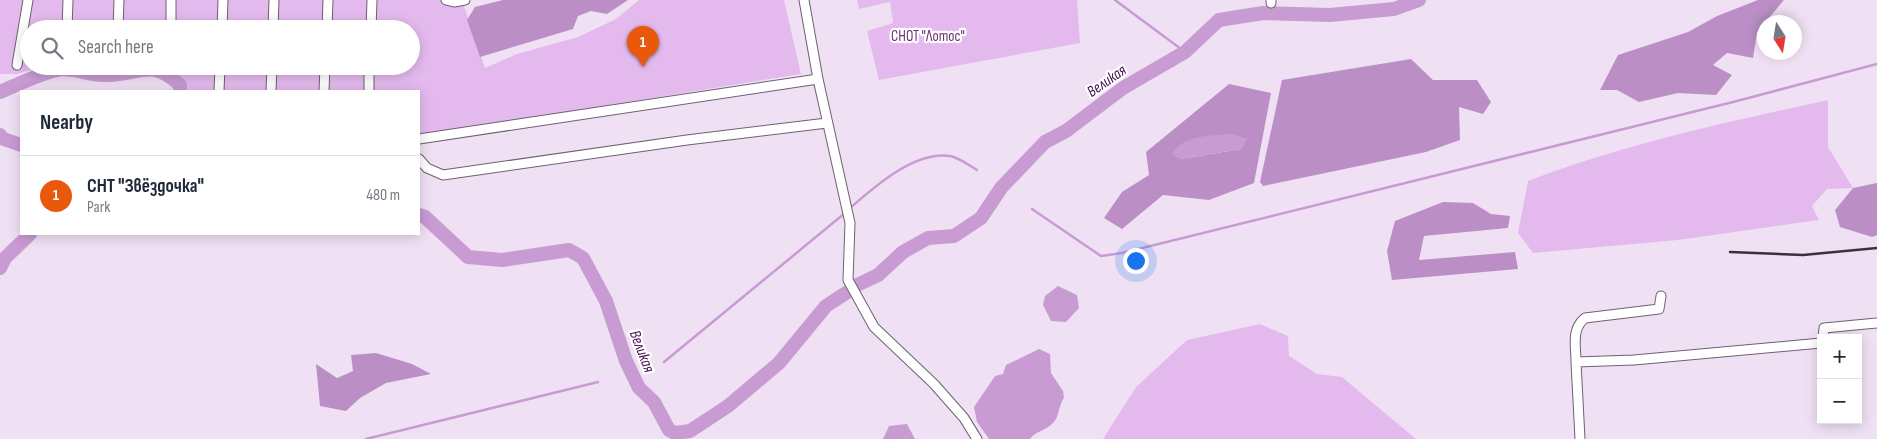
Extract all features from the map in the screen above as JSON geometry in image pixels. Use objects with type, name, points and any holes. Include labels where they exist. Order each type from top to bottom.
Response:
[{"type":"street","points":[[25,20],[28,0]]},
{"type":"street","points":[[67,20],[68,0]]},
{"type":"street","points":[[118,20],[119,0]]},
{"type":"street","points":[[170,20],[171,0]]},
{"type":"street","points":[[222,20],[223,0]]},
{"type":"street","points":[[273,20],[274,0]]},
{"type":"street","points":[[327,20],[328,0]]},
{"type":"street","points":[[371,20],[372,0]]},
{"type":"street","points":[[446,0],[454,2],[465,0]]},
{"type":"street","points":[[804,0],[827,123],[850,223],[848,280],[868,319],[880,334],[934,384],[964,418],[977,439]]},
{"type":"street","points":[[17,65],[20,47]]},
{"type":"street","points":[[219,90],[220,75]]},
{"type":"street","points":[[271,90],[272,75]]},
{"type":"street","points":[[324,90],[325,75]]},
{"type":"street","points":[[368,90],[369,75]]},
{"type":"street","points":[[420,139],[818,79]]},
{"type":"street","points":[[420,159],[427,168],[442,176],[687,140],[827,123]]},
{"type":"street","points":[[1580,439],[1575,330],[1578,323],[1585,318],[1653,312],[1660,309],[1660,296]]},
{"type":"street","points":[[1823,334],[1824,328],[1877,322]]},
{"type":"street","points":[[1576,362],[1634,360],[1817,343]]},
{"type":"green space","points":[[0,0],[462,0],[485,68],[517,54],[578,37],[616,19],[639,0],[784,0],[801,74],[420,136],[420,90],[178,90],[178,75],[420,75],[420,20],[20,20],[20,73],[0,74]]},
{"type":"green space","name":"СНОТ \"Лотос\"","points":[[857,0],[1077,0],[1080,43],[879,80],[867,31],[893,23],[890,2],[859,9]]},
{"type":"green space","points":[[1828,100],[1828,147],[1853,188],[1827,189],[1812,206],[1819,220],[1678,240],[1533,253],[1518,233],[1528,181],[1638,145]]},
{"type":"green space","points":[[1260,324],[1288,336],[1289,356],[1317,374],[1342,377],[1416,439],[1103,439],[1136,387],[1187,340]]},
{"type":"shaded area","points":[[503,0],[628,0],[607,14],[591,11],[578,16],[573,29],[480,57],[467,20],[475,7]]},
{"type":"shaded area","points":[[1758,0],[1784,0],[1771,15],[1757,15],[1757,32],[1753,58],[1727,53],[1713,65],[1732,75],[1716,95],[1678,93],[1639,102],[1617,90],[1600,90],[1618,55],[1688,32],[1717,16]]},
{"type":"shaded area","points":[[1411,59],[1433,80],[1477,80],[1491,102],[1483,114],[1459,107],[1460,140],[1426,152],[1263,186],[1260,182],[1282,80]]},
{"type":"shaded area","points":[[1229,84],[1271,93],[1254,183],[1209,200],[1163,195],[1122,229],[1104,218],[1122,192],[1149,175],[1146,152]],"holes":[[[1246,139],[1241,149],[1180,159]]]},
{"type":"shaded area","points":[[1232,134],[1247,139],[1241,149],[1180,159],[1172,154],[1177,147],[1191,139]]},
{"type":"shaded area","points":[[1877,183],[1877,235],[1872,237],[1840,227],[1835,210],[1853,188]]},
{"type":"shaded area","points":[[1443,202],[1473,203],[1491,214],[1510,216],[1508,228],[1424,236],[1419,260],[1515,252],[1518,269],[1392,280],[1387,251],[1395,221]]},
{"type":"shaded area","points":[[1058,286],[1077,295],[1079,308],[1066,322],[1051,321],[1043,305],[1045,296]]},
{"type":"shaded area","points":[[1039,349],[1050,354],[1051,373],[1063,391],[1064,398],[1055,420],[1051,425],[1030,439],[989,439],[977,422],[974,407],[995,376],[1003,374],[1006,365]]},
{"type":"shaded area","points":[[376,353],[412,364],[431,374],[386,383],[360,398],[346,411],[320,406],[316,364],[337,378],[353,371],[351,355]]},
{"type":"shaded area","points":[[907,424],[915,439],[883,439],[889,426]]},
{"type":"waterway","points":[[1115,0],[1185,52]]},
{"type":"waterway","name":"Великая","points":[[857,285],[878,275],[903,252],[928,238],[954,236],[981,218],[1001,188],[1045,142],[1066,131],[1123,88],[1185,52],[1219,20],[1263,13],[1330,15],[1394,9],[1419,0]]},
{"type":"waterway","points":[[1032,209],[1101,256],[1122,253],[1733,102],[1877,64]]},
{"type":"waterway","name":"Великая","points":[[0,92],[40,75]]},
{"type":"waterway","name":"Великая","points":[[166,75],[180,85],[180,90]]},
{"type":"waterway","name":"Великая","points":[[0,135],[1,138],[20,145]]},
{"type":"waterway","points":[[849,209],[895,172],[923,159],[936,156],[950,156],[977,170]]},
{"type":"waterway","points":[[664,362],[845,213]]},
{"type":"waterway","name":"Великая","points":[[420,215],[425,217],[468,257],[502,260],[569,250],[583,258],[606,301],[626,361],[639,388],[654,402],[669,430],[675,433],[690,431],[728,406],[779,363],[826,306],[849,291]]},
{"type":"waterway","name":"Великая","points":[[0,268],[5,258],[29,235]]},
{"type":"waterway","points":[[366,439],[598,382]]},
{"type":"railway","points":[[1730,252],[1803,255],[1877,248]]},
{"type":"place","name":"СНТ \"Звёздочка\"","points":[[643,67]]}]
